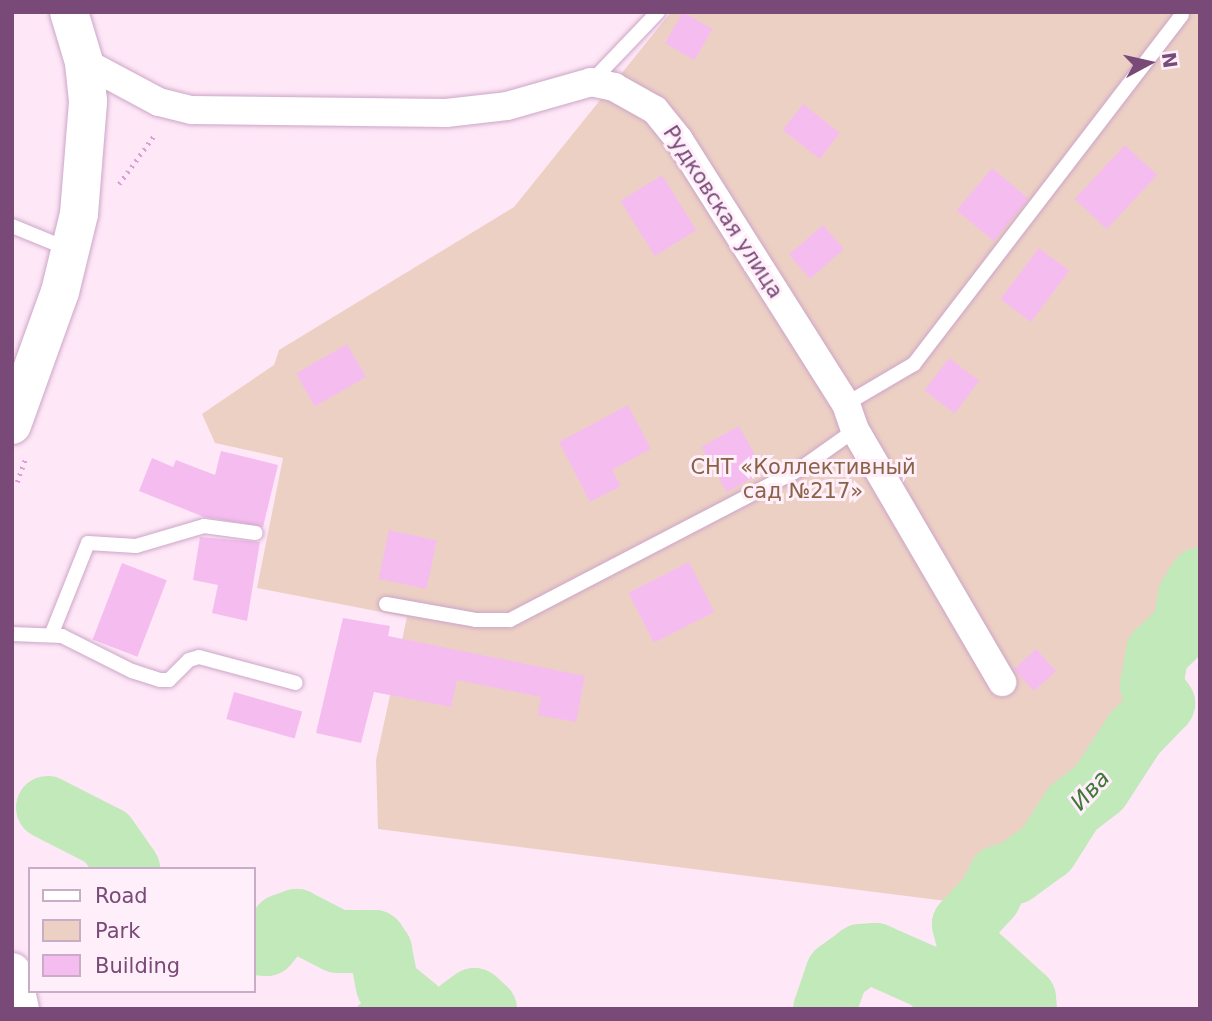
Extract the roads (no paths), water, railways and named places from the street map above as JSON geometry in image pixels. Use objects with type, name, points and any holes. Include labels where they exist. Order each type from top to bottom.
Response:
[{"type":"street","points":[[12,425],[72,251],[88,142],[83,62],[69,12]]},
{"type":"street","points":[[83,62],[175,107],[282,114],[446,113],[516,104],[591,82]]},
{"type":"street","name":"Рудковская улица","points":[[591,82],[614,87],[654,110],[679,140],[851,417],[1002,682]]},
{"type":"street","points":[[12,972],[20,1009]]},
{"type":"lane","points":[[591,82],[659,12]]},
{"type":"lane","points":[[386,604],[488,621],[510,620],[800,470],[851,417],[914,364],[1182,15]]},
{"type":"lane","points":[[12,226],[72,251]]},
{"type":"lane","points":[[52,634],[88,542],[136,546],[204,526],[256,533]]},
{"type":"lane","points":[[12,634],[52,634],[160,680],[169,680],[190,660],[199,657],[296,683]]},
{"type":"waterway","name":"Ива","points":[[1025,1009],[1024,998],[969,948],[963,924],[989,896],[999,876],[1014,872],[1046,849],[1072,808],[1099,787],[1134,733],[1163,703],[1151,685],[1157,652],[1184,626],[1189,595],[1200,578]]},
{"type":"waterway","points":[[47,807],[106,837],[127,867]]},
{"type":"waterway","points":[[256,943],[266,944],[282,925],[296,920],[337,941],[374,941],[380,950],[387,985],[417,1009]]},
{"type":"waterway","name":"Ива","points":[[824,1009],[837,972],[860,955],[875,954],[927,977],[962,1009]]},
{"type":"waterway","points":[[362,1009],[377,997],[398,992]]},
{"type":"waterway","name":"Ива","points":[[460,1009],[474,999],[485,1009]]},
{"type":"park label","name":"СНТ «Коллективный сад №217»","points":[[803,479]]}]
